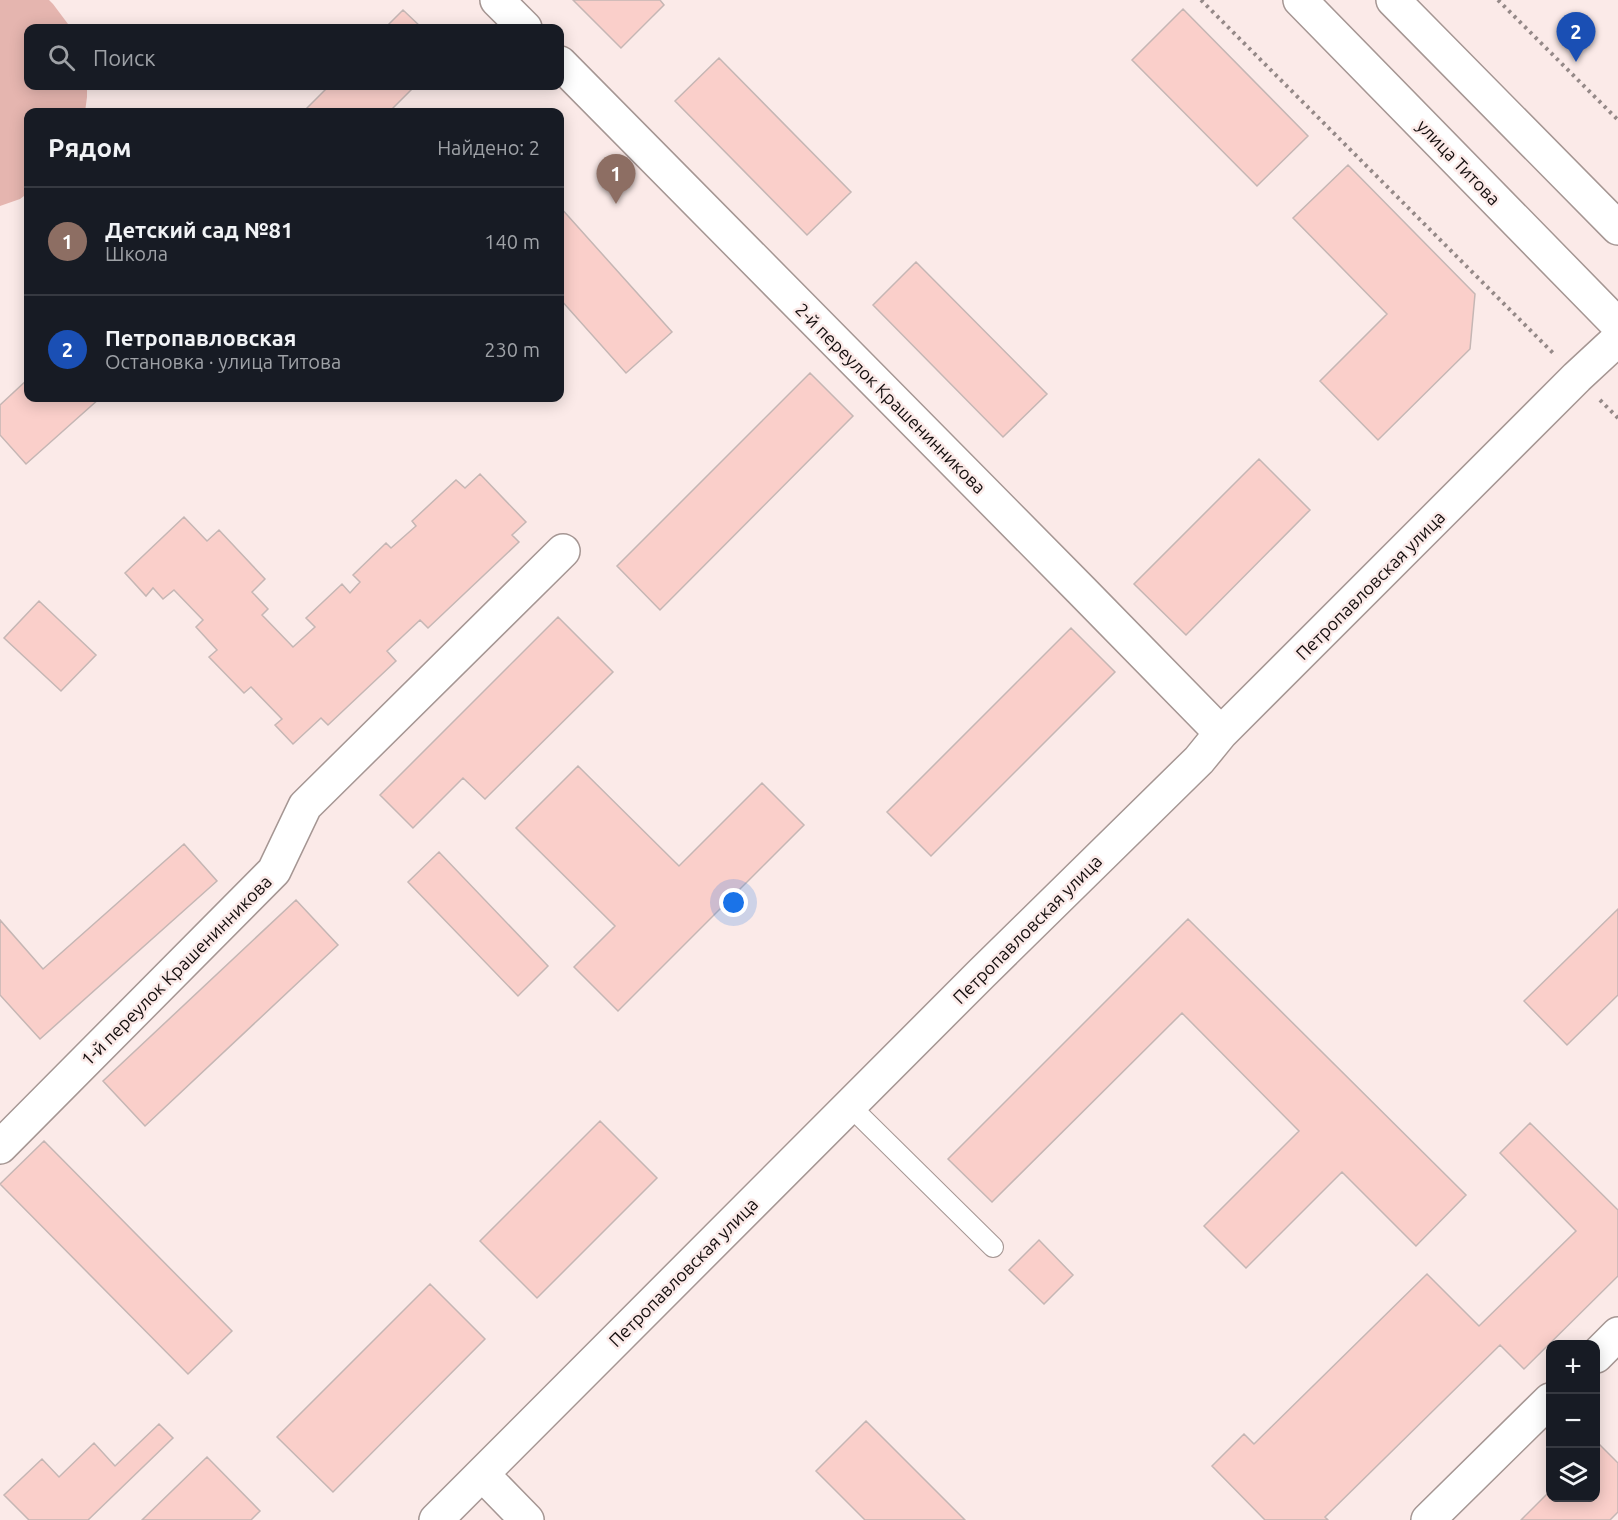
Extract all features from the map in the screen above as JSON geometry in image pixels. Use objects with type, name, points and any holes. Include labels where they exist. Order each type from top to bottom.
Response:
[{"type":"street","points":[[497,0],[521,24]]},
{"type":"street","name":"улица Титова","points":[[1300,0],[1618,325]]},
{"type":"street","points":[[1393,0],[1618,228]]},
{"type":"street","name":"2-й переулок Крашенинникова","points":[[564,67],[1221,733]]},
{"type":"street","name":"Петропавловская улица","points":[[436,1520],[1198,760],[1221,733],[1577,377],[1618,339]]},
{"type":"street","name":"1-й переулок Крашенинникова","points":[[0,1147],[274,871],[305,806],[563,551]]},
{"type":"street","points":[[1600,1352],[1618,1334]]},
{"type":"street","points":[[1428,1520],[1546,1405]]},
{"type":"street","points":[[482,1474],[527,1520]]},
{"type":"lane","points":[[850,1106],[993,1247]]},
{"type":"path","points":[[1201,0],[1618,418]]},
{"type":"path","points":[[1498,0],[1618,120]]},
{"type":"shaded area","points":[[0,0],[49,0],[68,24],[24,24],[24,90],[87,90],[86,108],[24,108],[24,196],[0,206]]},
{"type":"building","points":[[573,0],[660,0],[664,5],[621,48]]},
{"type":"building","points":[[1183,9],[1308,136],[1257,186],[1132,60]]},
{"type":"building","points":[[403,10],[418,24],[389,24]]},
{"type":"building","points":[[719,58],[851,192],[807,235],[675,101]]},
{"type":"building","points":[[325,90],[411,90],[393,108],[307,108]]},
{"type":"building","points":[[1348,165],[1475,294],[1470,349],[1378,440],[1320,381],[1387,314],[1293,218]]},
{"type":"building","points":[[564,211],[672,332],[626,373],[564,303]]},
{"type":"building","points":[[916,262],[1047,394],[1003,437],[873,305]]},
{"type":"building","points":[[810,373],[853,416],[660,610],[617,566]]},
{"type":"building","points":[[24,383],[24,402],[96,402],[26,464],[0,435],[0,405]]},
{"type":"building","points":[[1259,459],[1310,510],[1186,635],[1134,584]]},
{"type":"building","points":[[480,474],[526,522],[512,535],[519,542],[428,628],[420,620],[387,651],[396,661],[328,725],[321,718],[293,744],[275,725],[282,719],[251,687],[244,693],[209,657],[217,650],[196,627],[203,620],[174,590],[163,599],[153,588],[146,596],[125,573],[184,517],[207,541],[219,530],[265,579],[252,592],[268,609],[262,615],[293,647],[315,627],[306,618],[342,584],[350,593],[360,582],[353,575],[386,543],[391,548],[416,526],[412,521],[456,480],[465,488]]},
{"type":"building","points":[[39,601],[96,655],[61,691],[4,638]]},
{"type":"building","points":[[558,617],[613,672],[485,799],[463,778],[413,828],[380,795]]},
{"type":"building","points":[[1071,628],[1115,672],[931,856],[887,812]]},
{"type":"building","points":[[578,766],[679,866],[762,783],[804,825],[618,1011],[574,967],[615,926],[516,828]]},
{"type":"building","points":[[184,844],[217,881],[40,1039],[0,995],[0,920],[43,969]]},
{"type":"building","points":[[439,852],[548,966],[518,996],[408,882]]},
{"type":"building","points":[[296,900],[338,945],[145,1126],[103,1081]]},
{"type":"building","points":[[1618,909],[1618,995],[1567,1045],[1524,1001]]},
{"type":"building","points":[[1188,919],[1466,1195],[1416,1246],[1342,1172],[1246,1268],[1204,1226],[1299,1131],[1182,1013],[992,1202],[948,1159]]},
{"type":"building","points":[[600,1121],[657,1178],[537,1298],[480,1241]]},
{"type":"building","points":[[1530,1123],[1618,1210],[1618,1276],[1553,1340],[1546,1340],[1546,1347],[1524,1369],[1500,1345],[1325,1517],[1328,1520],[1265,1520],[1212,1466],[1244,1434],[1254,1444],[1427,1274],[1479,1326],[1576,1231],[1500,1153]]},
{"type":"building","points":[[44,1141],[232,1331],[188,1374],[0,1184]]},
{"type":"building","points":[[1039,1240],[1073,1275],[1044,1304],[1009,1270]]},
{"type":"building","points":[[430,1284],[485,1339],[333,1492],[277,1437]]},
{"type":"building","points":[[866,1421],[965,1520],[865,1520],[816,1471]]},
{"type":"building","points":[[159,1424],[173,1438],[88,1520],[29,1520],[4,1495],[42,1459],[59,1477],[94,1443],[115,1466]]},
{"type":"building","points":[[1600,1445],[1618,1463],[1618,1512],[1610,1520],[1521,1520],[1546,1495],[1546,1502],[1600,1502]]},
{"type":"building","points":[[207,1457],[260,1511],[251,1520],[142,1520]]},
{"type":"place","name":"Петропавловская","points":[[1576,62]]},
{"type":"place","name":"Детский сад №81","points":[[616,204]]}]
